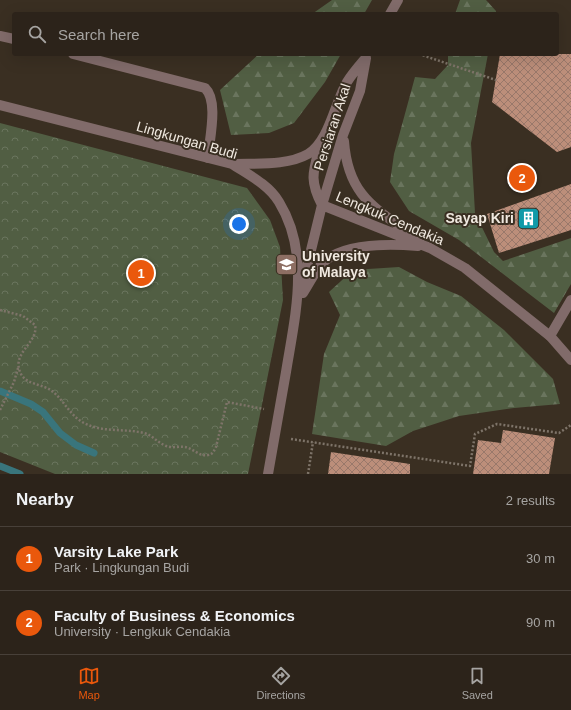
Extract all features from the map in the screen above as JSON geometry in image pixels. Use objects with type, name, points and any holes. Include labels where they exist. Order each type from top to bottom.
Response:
[{"type":"street","points":[[391,12],[398,0]]},
{"type":"street","points":[[0,36],[12,39]]},
{"type":"street","points":[[81,56],[205,88],[210,92],[213,105],[208,158]]},
{"type":"street","name":"Persiaran Akal","points":[[322,205],[343,135],[360,91],[367,56]]},
{"type":"street","name":"Persiaran Akal","points":[[232,164],[295,159],[309,154],[321,142],[347,82],[367,56]]},
{"type":"street","name":"Lingkungan Budi","points":[[0,105],[232,164],[266,186],[279,202],[296,248],[298,262],[298,302]]},
{"type":"street","points":[[343,135],[345,158],[358,191],[372,207],[430,248]]},
{"type":"street","name":"Lengkuk Cendakia","points":[[321,142],[312,176],[314,190],[322,205],[430,248],[471,273],[550,336],[571,360]]},
{"type":"street","name":"Lingkungan Budi","points":[[268,474],[298,302],[322,205]]},
{"type":"street","points":[[298,302],[322,264],[343,250],[386,244],[430,248]]},
{"type":"street","points":[[550,336],[571,300]]},
{"type":"path","points":[[425,56],[496,80]]},
{"type":"path","points":[[0,310],[23,316],[35,325],[36,331],[34,337],[25,347],[19,358],[19,366],[23,377],[52,390],[83,423],[107,431],[144,433],[166,446],[185,447],[201,455],[208,455],[213,453],[216,447],[227,402],[268,409]]},
{"type":"path","points":[[0,410],[19,366]]},
{"type":"path","points":[[285,438],[470,466],[475,434],[497,424],[559,433],[571,425]]},
{"type":"path","points":[[308,474],[313,442]]},
{"type":"green space","points":[[332,0],[372,0],[365,12],[315,12]]},
{"type":"green space","points":[[460,0],[486,0],[496,11],[496,12],[456,12]]},
{"type":"green space","points":[[257,56],[340,56],[325,82],[294,123],[269,133],[231,135],[220,90]]},
{"type":"green space","points":[[448,56],[488,56],[471,143],[475,213],[494,252],[503,261],[571,238],[571,284],[554,313],[459,240],[409,211],[390,182],[394,154],[415,77],[435,79],[448,65]]},
{"type":"green space","points":[[0,123],[247,188],[270,220],[280,247],[283,300],[248,474],[55,474],[0,452]]},
{"type":"green space","points":[[399,267],[427,282],[461,296],[504,330],[553,379],[560,404],[514,408],[459,416],[413,431],[386,446],[312,434],[324,354],[340,315],[329,292],[353,270]]},
{"type":"building","points":[[559,54],[571,54],[571,147],[557,152],[492,102],[500,56],[559,56]]},
{"type":"building","name":"Sayap Kiri","points":[[571,184],[571,230],[499,253],[487,214]]},
{"type":"building","points":[[503,430],[555,438],[549,474],[473,474],[478,440],[501,443]]},
{"type":"building","points":[[331,452],[410,464],[410,474],[328,474]]},
{"type":"waterway","points":[[0,391],[31,404],[43,412],[60,433],[76,445],[94,453]]},
{"type":"waterway","points":[[0,466],[20,474]]},
{"type":"place","name":"Faculty of Business & Economics","points":[[522,178]]},
{"type":"place","name":"Sayap Kiri","points":[[529,218]]},
{"type":"place","name":"University of Malaya","points":[[286,264]]},
{"type":"place","name":"Varsity Lake Park","points":[[141,273]]}]
